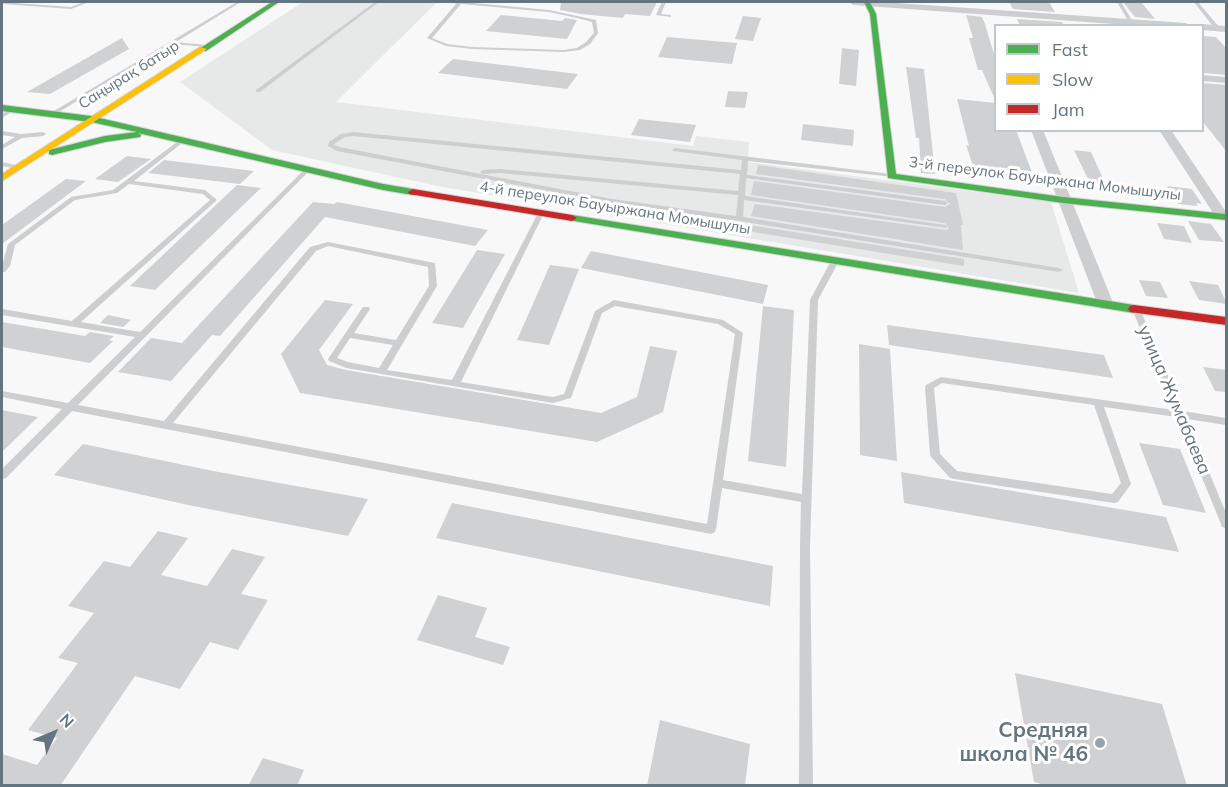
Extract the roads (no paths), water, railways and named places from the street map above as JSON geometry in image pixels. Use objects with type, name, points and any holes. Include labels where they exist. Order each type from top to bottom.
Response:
[{"type":"street","name":"Саңырақ батыр","points":[[2,178],[276,2]]},
{"type":"street","points":[[853,2],[1164,24]]},
{"type":"street","name":"3-й переулок Бауыржана Момышулы","points":[[868,2],[873,14],[891,176],[1063,200],[1224,217]]},
{"type":"street","points":[[991,11],[995,24]]},
{"type":"street","points":[[1204,27],[1222,28]]},
{"type":"street","points":[[1204,78],[1227,80]]},
{"type":"street","points":[[139,88],[105,101],[46,113],[38,154],[149,132]]},
{"type":"street","points":[[139,88],[132,112],[149,132]]},
{"type":"street","name":"4-й переулок Бауыржана Момышулы","points":[[6,111],[91,119],[383,187],[1106,305],[1227,321]]},
{"type":"street","points":[[1037,132],[1106,305]]},
{"type":"street","points":[[1166,132],[1224,217]]},
{"type":"lane","points":[[2,3],[71,8],[87,2]]},
{"type":"lane","points":[[46,113],[239,2]]},
{"type":"lane","points":[[258,91],[377,2]]},
{"type":"lane","points":[[457,2],[549,10],[594,21],[596,33],[588,44],[578,49],[564,51],[472,48],[446,45],[429,38],[457,2]]},
{"type":"lane","points":[[664,2],[658,15],[669,16]]},
{"type":"lane","points":[[1119,2],[1131,21]]},
{"type":"lane","points":[[1196,2],[1222,28]]},
{"type":"lane","points":[[171,43],[206,46]]},
{"type":"lane","points":[[2,133],[21,136],[43,134]]},
{"type":"lane","points":[[945,203],[743,174],[353,134],[343,135],[330,143],[337,149],[612,201],[1059,270]]},
{"type":"lane","points":[[2,147],[21,136]]},
{"type":"lane","points":[[2,270],[6,266],[12,244],[73,198],[115,192],[183,140]]},
{"type":"lane","points":[[675,150],[891,176]]},
{"type":"lane","points":[[739,219],[746,158]]},
{"type":"lane","points":[[2,164],[18,167]]},
{"type":"lane","points":[[2,475],[308,169]]},
{"type":"lane","points":[[472,173],[500,171],[742,195],[945,227]]},
{"type":"lane","points":[[74,324],[214,200],[205,192],[127,182]]},
{"type":"lane","points":[[454,384],[541,213]]},
{"type":"lane","points":[[166,425],[313,249],[328,244],[432,265],[433,286],[381,372]]},
{"type":"lane","points":[[806,786],[807,499],[814,300],[835,261]]},
{"type":"lane","points":[[2,394],[711,529],[739,333],[720,322],[614,303],[599,311],[568,396],[553,400],[381,372],[346,365],[332,359],[366,309]]},
{"type":"lane","name":"улица Жумабаева","points":[[1136,309],[1227,524]]},
{"type":"lane","points":[[2,312],[141,335]]},
{"type":"lane","points":[[348,335],[399,343]]},
{"type":"lane","points":[[1098,404],[1126,484],[1114,499],[954,475],[934,455],[929,387],[941,380],[1227,421]]},
{"type":"lane","points":[[718,483],[807,499]]},
{"type":"place","name":"Средняя школа № 46","points":[[1100,743]]}]
